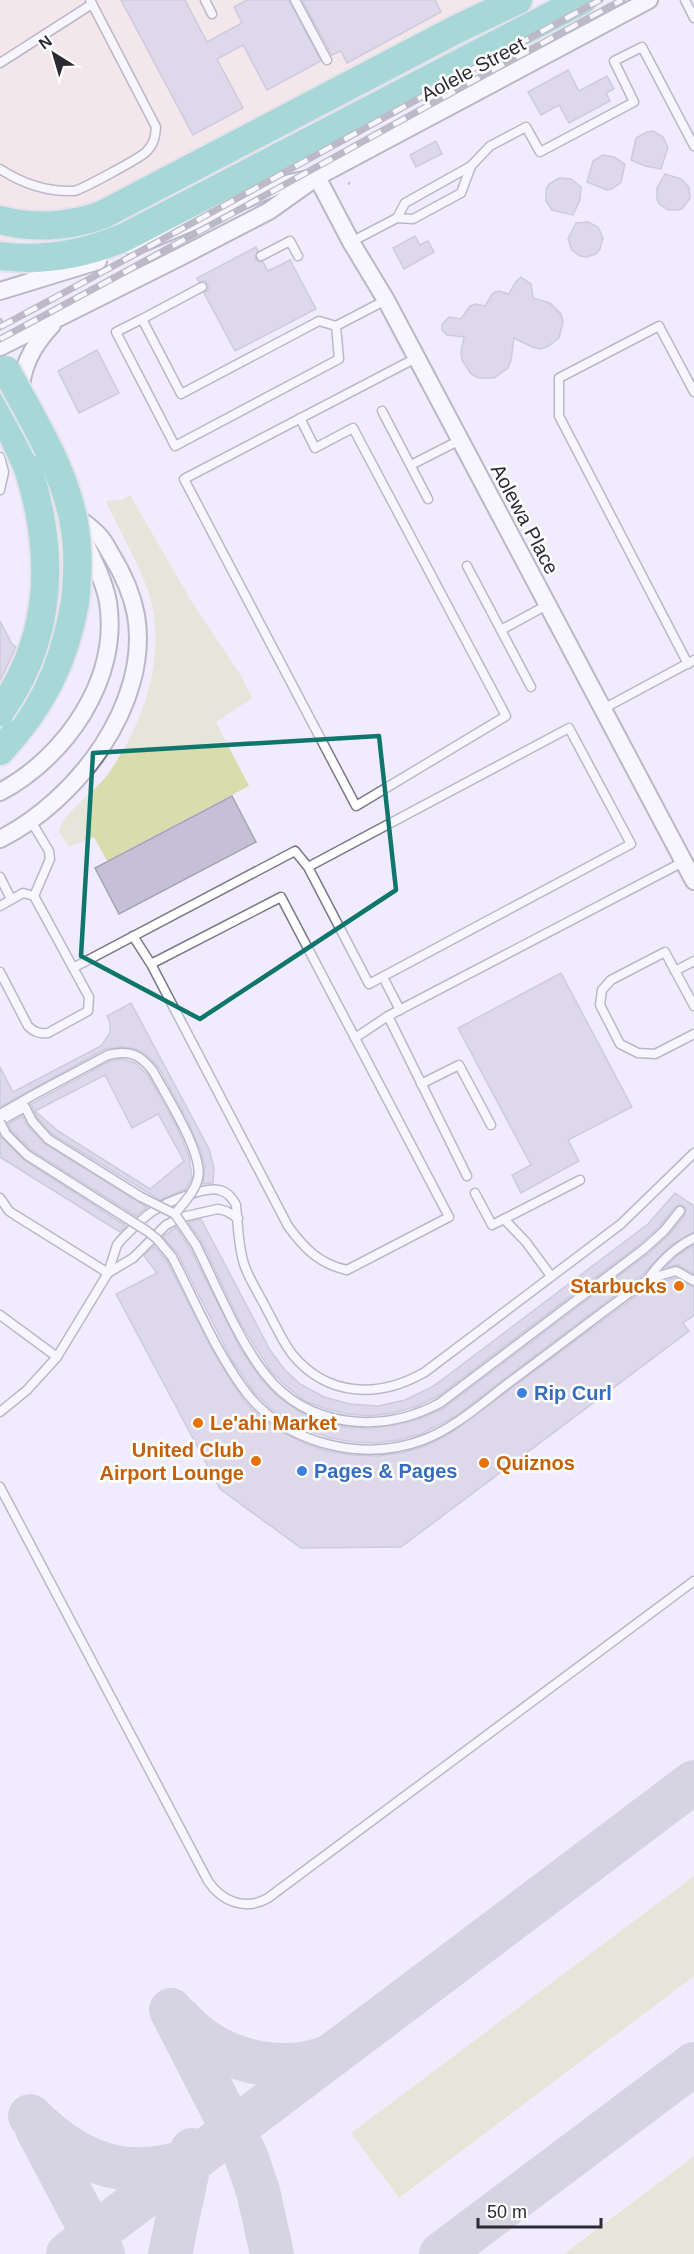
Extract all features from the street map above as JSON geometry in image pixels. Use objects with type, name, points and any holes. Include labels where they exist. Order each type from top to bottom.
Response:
[{"type":"highway","points":[[0,220],[34,226],[59,226],[102,215],[412,52],[518,0]]},
{"type":"highway","points":[[0,256],[31,258],[62,256],[104,246],[125,237],[582,0]]},
{"type":"highway","points":[[0,359],[52,457],[69,501],[74,523],[78,567],[71,628],[63,655],[42,698],[0,751]]},
{"type":"highway","points":[[0,407],[28,468],[37,496],[44,531],[46,570],[45,599],[35,639],[15,686],[0,712]]},
{"type":"street","name":"Aolele Street","points":[[3,339],[57,320],[269,211],[317,177],[649,0]]},
{"type":"street","name":"Aolele Street","points":[[0,291],[105,259],[277,186],[317,177]]},
{"type":"street","name":"Aolewa Place","points":[[317,177],[351,242],[386,300],[694,881]]},
{"type":"street","points":[[23,422],[21,391],[29,356],[39,339],[57,320]]},
{"type":"street","points":[[0,379],[71,513],[100,575],[108,600],[110,622],[109,648],[102,676],[90,701],[68,734],[28,774],[0,792]]},
{"type":"street","points":[[0,839],[31,821],[58,800],[96,755],[125,702],[136,659],[138,632],[136,614],[124,578],[100,536],[71,513]]},
{"type":"lane","points":[[205,0],[212,14]]},
{"type":"lane","points":[[296,0],[327,60]]},
{"type":"lane","points":[[685,0],[694,18]]},
{"type":"lane","points":[[0,63],[91,2],[156,127],[155,141],[146,153],[77,191],[48,190],[18,181],[0,169]]},
{"type":"lane","points":[[397,218],[405,202],[471,166],[490,146],[526,127],[540,152],[634,102],[614,61],[642,46],[694,146]]},
{"type":"lane","points":[[351,242],[397,218],[413,219],[461,193],[471,166]]},
{"type":"lane","points":[[261,256],[290,241],[298,256]]},
{"type":"lane","points":[[201,287],[116,332],[175,446],[339,359],[336,326]]},
{"type":"lane","points":[[142,319],[181,394],[319,321],[336,326],[386,300]]},
{"type":"lane","points":[[603,709],[691,662],[559,416],[559,378],[659,326],[694,392]]},
{"type":"lane","points":[[300,418],[315,448],[353,428],[506,716],[356,806],[184,479],[300,418],[416,358]]},
{"type":"lane","points":[[382,411],[428,499]]},
{"type":"lane","points":[[411,465],[460,440]]},
{"type":"lane","points":[[0,457],[4,471],[0,490]]},
{"type":"lane","points":[[67,553],[71,513]]},
{"type":"lane","points":[[7,681],[35,646],[61,588],[66,563]]},
{"type":"lane","points":[[467,566],[531,687]]},
{"type":"lane","points":[[501,630],[547,604]]},
{"type":"lane","points":[[73,968],[295,851],[308,867],[369,984],[631,844],[569,728],[308,867]]},
{"type":"lane","points":[[31,821],[50,851],[50,859],[34,896]]},
{"type":"lane","points":[[355,1038],[388,1016],[683,862]]},
{"type":"lane","points":[[0,877],[11,899]]},
{"type":"lane","points":[[0,906],[23,893],[34,896],[89,997],[88,1011],[48,1033],[40,1034],[28,1026],[0,972]]},
{"type":"lane","points":[[133,936],[151,964],[288,1226],[312,1255],[324,1263],[347,1270],[449,1217],[281,897],[151,964]]},
{"type":"lane","points":[[694,1006],[665,952],[612,980],[602,990],[600,1005],[620,1044],[638,1053],[655,1054],[694,1034]]},
{"type":"lane","points":[[675,971],[694,961]]},
{"type":"lane","points":[[383,977],[400,1010]]},
{"type":"lane","points":[[388,1016],[466,1176]]},
{"type":"lane","points":[[0,1114],[108,1055],[121,1052],[137,1055],[146,1061],[153,1071],[198,1158],[198,1181],[175,1214]]},
{"type":"lane","points":[[421,1084],[459,1065],[491,1125]]},
{"type":"lane","points":[[680,1211],[664,1231],[644,1249],[440,1403],[406,1418],[356,1423],[321,1415],[293,1401],[275,1385],[260,1367],[244,1341],[196,1245],[175,1214],[153,1204],[44,1136],[32,1121],[25,1107],[0,1121],[6,1134],[27,1155],[157,1239],[172,1257],[232,1373],[250,1397],[271,1416],[297,1433],[325,1444],[362,1450],[383,1449],[412,1444],[450,1426],[648,1279],[660,1263],[684,1243],[694,1238]]},
{"type":"lane","points":[[0,1412],[27,1390],[57,1357],[108,1273],[117,1245],[121,1240],[155,1210],[175,1200],[212,1189],[220,1190],[231,1196],[236,1205],[244,1264],[287,1347],[302,1364],[318,1376],[355,1390],[373,1390],[391,1388],[416,1377],[632,1215],[694,1153]]},
{"type":"lane","points":[[475,1193],[492,1225],[580,1180]]},
{"type":"lane","points":[[0,1198],[9,1211],[108,1273]]},
{"type":"lane","points":[[108,1273],[133,1258],[166,1225],[182,1217],[218,1209],[238,1218]]},
{"type":"lane","points":[[504,1220],[526,1242],[551,1276]]},
{"type":"lane","points":[[648,1279],[676,1271],[694,1281]]},
{"type":"lane","points":[[0,1315],[57,1357]]},
{"type":"lane","points":[[0,1487],[208,1881],[223,1897],[244,1905],[261,1902],[268,1898],[694,1581]]},
{"type":"path","points":[[0,318],[3,339]]},
{"type":"highlighted area","points":[[379,736],[396,890],[200,1019],[81,956],[93,753]]},
{"type":"shaded area","points":[[0,0],[493,0],[0,250]]},
{"type":"green space","points":[[130,495],[190,599],[240,674],[252,698],[216,722],[249,786],[107,861],[94,837],[69,847],[59,832],[67,817],[108,774],[121,754],[133,732],[150,685],[155,636],[153,612],[143,577],[106,501],[121,500]]},
{"type":"green space","points":[[694,1876],[694,1976],[399,2198],[351,2133]]},
{"type":"green space","points":[[694,2156],[694,2254],[564,2254]]},
{"type":"building","points":[[121,0],[185,0],[207,42],[242,23],[234,7],[247,0],[289,0],[321,61],[267,90],[243,45],[217,59],[243,108],[193,135]]},
{"type":"building","points":[[302,0],[435,0],[441,12],[347,63],[341,51],[332,55]]},
{"type":"building","points":[[568,70],[579,91],[607,76],[614,89],[606,93],[610,101],[569,123],[559,105],[541,115],[528,92]]},
{"type":"building","points":[[653,131],[663,137],[668,147],[661,169],[631,160],[636,138]]},
{"type":"building","points":[[436,141],[442,154],[416,167],[410,155]]},
{"type":"building","points":[[603,155],[614,157],[625,164],[621,182],[607,190],[587,182],[593,161]]},
{"type":"building","points":[[665,174],[681,179],[689,187],[690,198],[679,210],[668,210],[659,204],[657,199],[657,188]]},
{"type":"building","points":[[559,178],[571,179],[581,187],[580,200],[573,215],[552,210],[546,201],[546,189],[549,184]]},
{"type":"building","points":[[588,222],[598,227],[603,238],[596,254],[586,257],[572,250],[568,239],[576,223]]},
{"type":"building","points":[[415,236],[420,245],[428,241],[434,252],[404,269],[393,248]]},
{"type":"building","points":[[256,247],[258,251],[255,258],[258,262],[263,262],[268,271],[290,260],[316,309],[235,351],[204,293],[208,290],[208,285],[205,281],[199,282],[197,278]]},
{"type":"building","points":[[521,277],[531,284],[533,298],[550,303],[561,314],[563,322],[559,338],[540,349],[514,338],[508,368],[494,378],[478,378],[471,374],[462,360],[464,337],[447,335],[442,330],[442,324],[449,317],[461,319],[470,306],[476,304],[485,306],[493,293],[499,291],[509,294]]},
{"type":"building","points":[[97,350],[119,393],[79,413],[58,371]]},
{"type":"building","points":[[0,621],[12,644],[16,647],[0,681]]},
{"type":"building","points":[[232,796],[256,842],[119,914],[95,868]]},
{"type":"building","points":[[561,973],[632,1107],[568,1140],[579,1161],[521,1193],[512,1175],[531,1165],[458,1028]]},
{"type":"building","points":[[131,1003],[209,1149],[214,1168],[213,1183],[203,1184],[205,1167],[201,1152],[188,1121],[159,1068],[148,1056],[136,1049],[122,1047],[105,1049],[0,1107],[0,1067],[13,1092],[101,1046],[110,1033],[107,1016]]},
{"type":"building","points":[[122,1059],[135,1063],[148,1075],[177,1127],[189,1156],[192,1177],[186,1189],[160,1200],[52,1134],[37,1117],[31,1104],[110,1061]],"holes":[[[105,1075],[132,1128],[158,1114],[184,1161],[150,1189],[58,1131],[35,1111]]]},
{"type":"building","points":[[22,1116],[27,1125],[45,1144],[147,1207],[136,1216],[31,1150],[8,1124]]},
{"type":"building","points":[[0,1136],[24,1160],[126,1226],[120,1232],[0,1157]]},
{"type":"building","points":[[675,1193],[694,1206],[694,1232],[670,1246],[643,1274],[454,1417],[421,1434],[376,1443],[353,1442],[309,1431],[288,1421],[270,1408],[254,1392],[233,1362],[178,1254],[163,1237],[176,1227],[190,1248],[240,1348],[260,1378],[278,1397],[300,1412],[322,1421],[346,1427],[371,1428],[419,1419],[444,1408],[648,1254],[669,1235],[685,1215],[686,1208],[680,1205],[675,1207],[659,1227],[640,1244],[437,1397],[415,1407],[370,1416],[326,1409],[305,1401],[270,1370],[242,1326],[202,1242],[188,1222],[201,1219],[270,1350],[284,1369],[300,1384],[324,1397],[350,1404],[378,1406],[405,1400],[443,1379],[648,1224]]},
{"type":"building","points":[[694,1245],[694,1274],[678,1265],[666,1267],[678,1255]]},
{"type":"building","points":[[154,1246],[167,1261],[212,1350],[244,1401],[261,1418],[304,1443],[327,1451],[352,1455],[377,1456],[402,1453],[425,1446],[449,1434],[651,1285],[675,1278],[694,1287],[694,1315],[683,1323],[689,1331],[401,1547],[301,1548],[220,1489],[116,1294],[157,1273],[144,1256]]},
{"type":"taxiway","points":[[68,2254],[694,1782]]},
{"type":"taxiway","points":[[171,2010],[246,2156],[258,2191],[272,2254]]},
{"type":"taxiway","points":[[181,2020],[195,2034],[212,2045],[249,2061],[289,2065],[309,2063],[328,2057]]},
{"type":"taxiway","points":[[441,2254],[694,2064]]},
{"type":"taxiway","points":[[30,2116],[65,2145],[102,2164],[143,2169],[165,2167],[188,2161]]},
{"type":"taxiway","points":[[37,2129],[103,2254]]},
{"type":"taxiway","points":[[170,2254],[192,2150]]},
{"type":"railway","points":[[0,327],[600,0]]},
{"type":"railway","points":[[0,339],[622,0]]},
{"type":"place","name":"Starbucks","points":[[679,1286]]},
{"type":"place","name":"Rip Curl","points":[[522,1393]]},
{"type":"place","name":"Le'ahi Market","points":[[198,1423]]},
{"type":"place","name":"United Club Airport Lounge","points":[[256,1461]]},
{"type":"place","name":"Quiznos","points":[[484,1463]]},
{"type":"place","name":"Pages & Pages","points":[[302,1471]]}]
